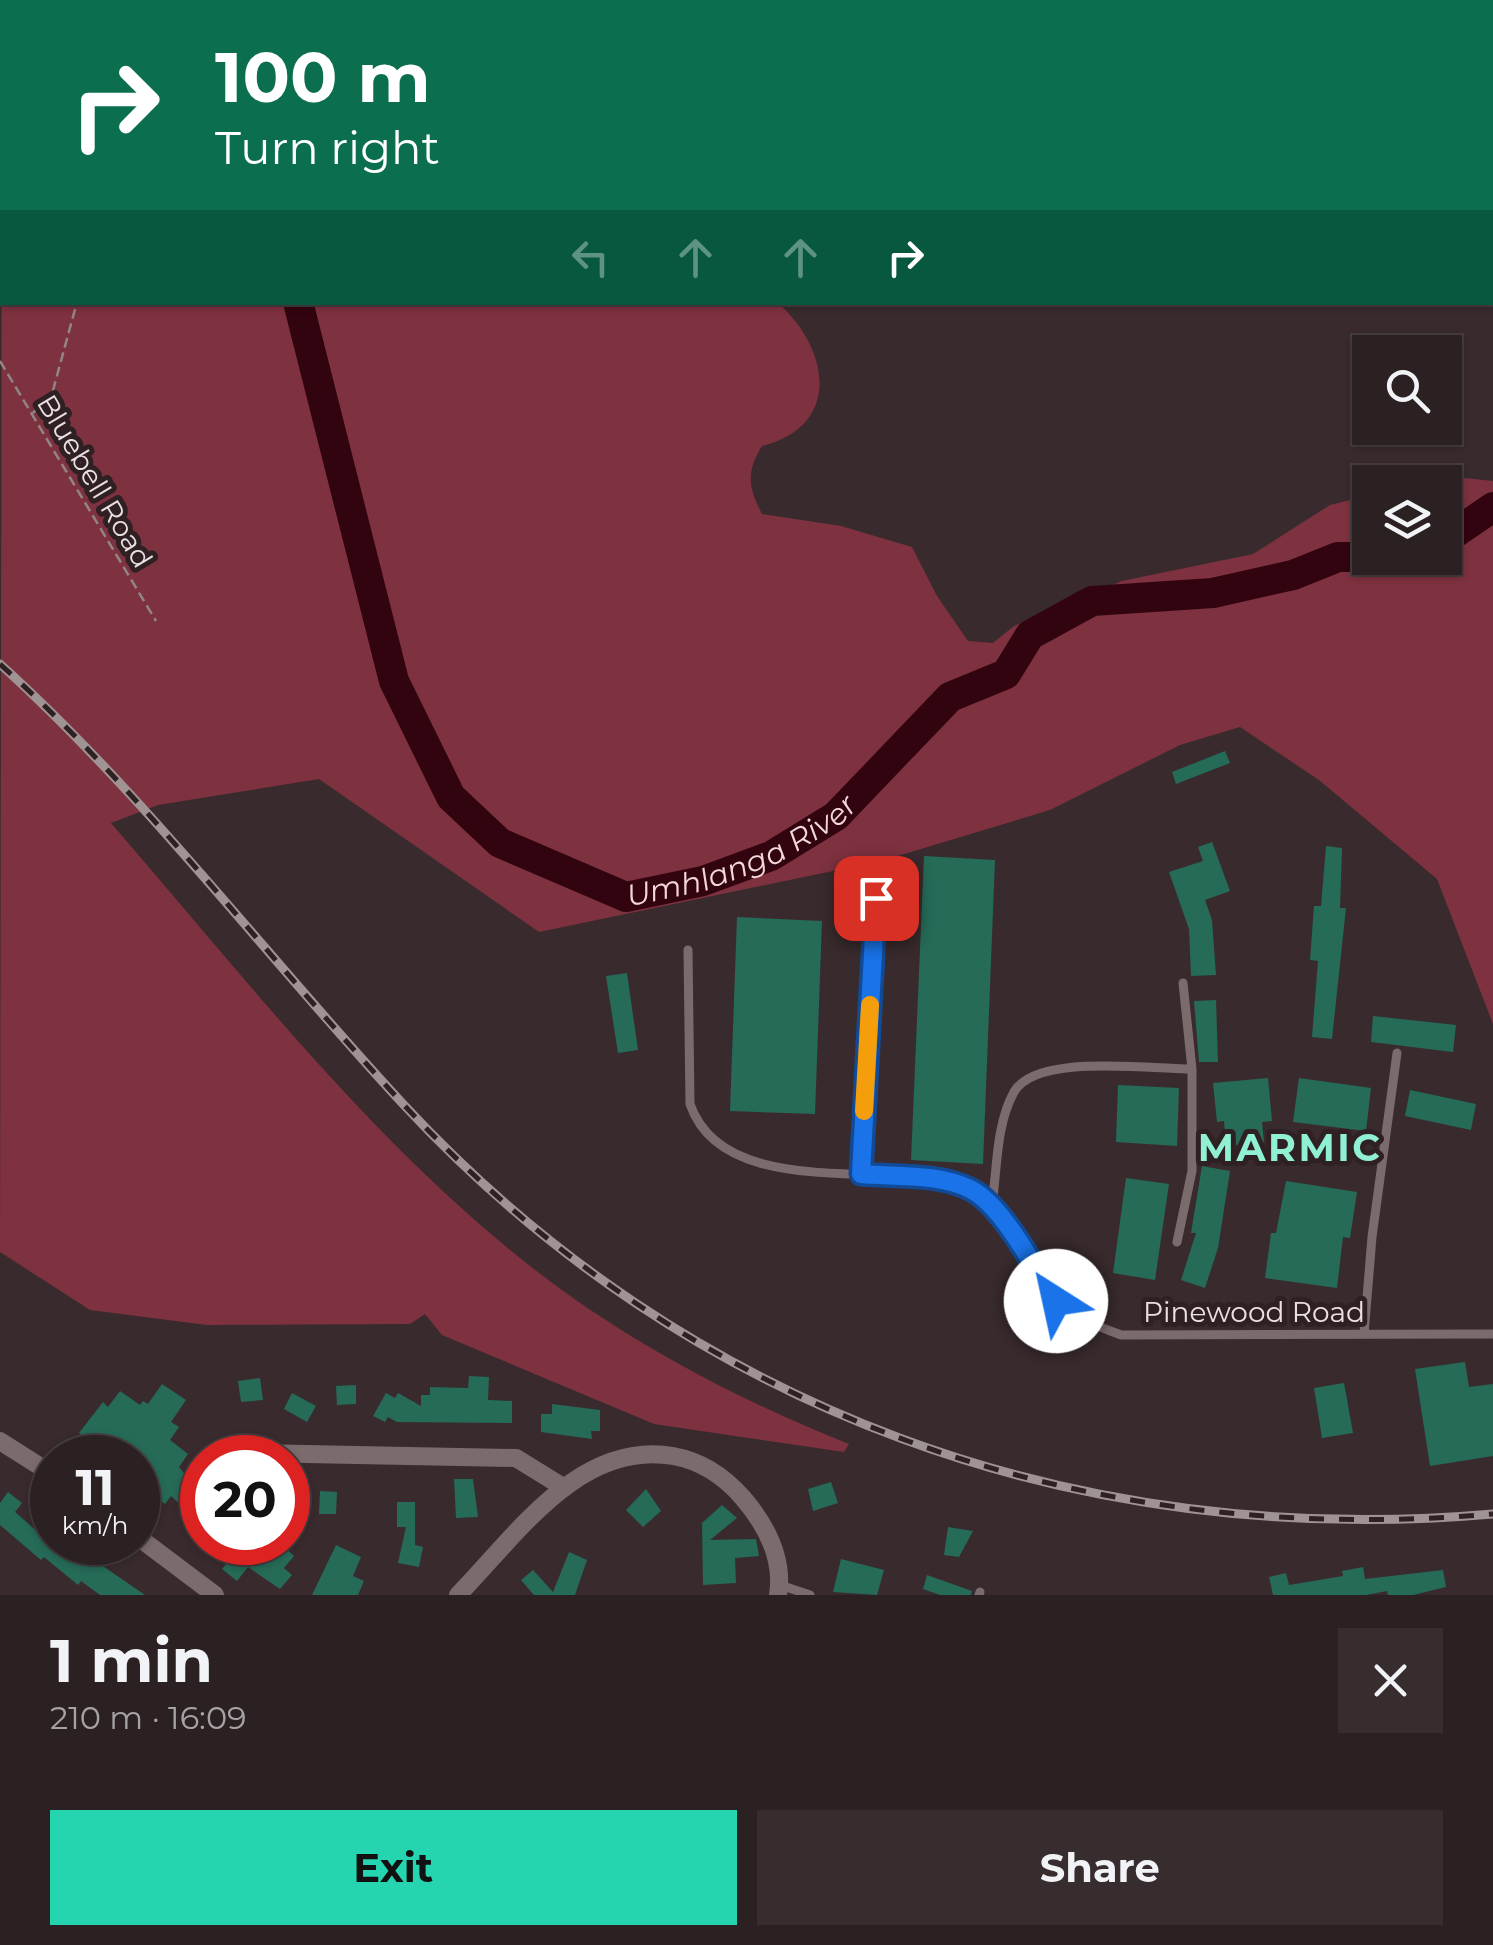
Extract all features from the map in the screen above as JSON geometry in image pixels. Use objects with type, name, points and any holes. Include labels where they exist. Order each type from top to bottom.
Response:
[{"type":"street","points":[[0,1440],[30,1460]]},
{"type":"street","points":[[310,1454],[496,1456],[528,1464],[563,1488]]},
{"type":"street","points":[[458,1595],[563,1488],[597,1464],[633,1454],[692,1460],[728,1480],[760,1518],[776,1550],[781,1592]]},
{"type":"street","points":[[160,1554],[214,1595]]},
{"type":"lane","points":[[861,1174],[876,898]]},
{"type":"lane","name":"Pinewood Road","points":[[688,950],[690,1104],[697,1125],[722,1150],[792,1170],[944,1180],[972,1190],[992,1206],[1056,1301],[1080,1319],[1121,1335],[1493,1334]]},
{"type":"lane","points":[[1177,1242],[1192,1170],[1192,1069],[1183,983]]},
{"type":"lane","points":[[1364,1334],[1372,1237],[1397,1053]]},
{"type":"lane","points":[[992,1206],[1006,1112],[1016,1089],[1032,1073],[1055,1068],[1192,1069]]},
{"type":"lane","points":[[781,1592],[810,1595]]},
{"type":"path","points":[[32,414],[52,394],[76,305]]},
{"type":"path","name":"Bluebell Road","points":[[0,361],[156,621]]},
{"type":"shaded area","points":[[2,305],[780,305],[809,342],[820,384],[816,404],[806,422],[788,436],[762,446],[757,455],[751,480],[762,514],[841,526],[912,547],[937,596],[968,641],[993,643],[1014,626],[1122,581],[1253,554],[1330,505],[1352,500],[1352,575],[1462,575],[1462,478],[1493,481],[1493,1024],[1437,879],[1319,780],[1240,727],[1180,745],[1050,810],[881,861],[539,932],[319,779],[158,805],[111,823],[344,1092],[497,1239],[621,1330],[755,1403],[849,1444],[844,1452],[654,1424],[442,1335],[425,1314],[410,1324],[207,1325],[90,1310],[0,1252]]},
{"type":"building","points":[[1225,751],[1230,763],[1176,784],[1172,772]]},
{"type":"building","points":[[1212,842],[1230,891],[1205,900],[1212,920],[1216,975],[1191,976],[1189,929],[1169,872],[1203,861],[1198,847]]},
{"type":"building","points":[[1326,846],[1342,848],[1340,908],[1346,908],[1332,1039],[1312,1037],[1318,961],[1310,960],[1314,906],[1321,906]]},
{"type":"building","points":[[924,856],[995,860],[983,1164],[911,1160]]},
{"type":"building","points":[[737,917],[822,921],[815,1114],[730,1111]]},
{"type":"building","points":[[627,973],[638,1050],[618,1053],[606,976]]},
{"type":"building","points":[[1216,1000],[1218,1062],[1199,1062],[1194,1001]]},
{"type":"building","points":[[1373,1016],[1456,1025],[1453,1052],[1371,1042]]},
{"type":"building","points":[[1268,1078],[1272,1121],[1262,1122],[1264,1142],[1226,1146],[1224,1121],[1217,1122],[1213,1083]]},
{"type":"building","points":[[1299,1078],[1371,1088],[1366,1131],[1293,1122]]},
{"type":"building","points":[[1118,1085],[1179,1088],[1177,1146],[1116,1142]]},
{"type":"building","points":[[1410,1090],[1476,1104],[1471,1130],[1405,1116]]},
{"type":"building","points":[[1202,1166],[1230,1171],[1218,1248],[1205,1288],[1181,1280],[1196,1233],[1191,1233]]},
{"type":"building","points":[[1126,1178],[1169,1184],[1155,1280],[1113,1273]]},
{"type":"building","points":[[1286,1181],[1357,1192],[1350,1238],[1343,1237],[1337,1288],[1265,1278],[1271,1233],[1276,1233]]},
{"type":"building","points":[[1465,1362],[1469,1387],[1493,1384],[1493,1456],[1430,1466],[1415,1369]]},
{"type":"building","points":[[469,1376],[489,1377],[488,1400],[512,1401],[512,1423],[397,1422],[388,1417],[385,1422],[373,1416],[386,1393],[395,1398],[398,1393],[421,1406],[421,1395],[430,1395],[430,1387],[468,1388]]},
{"type":"building","points":[[260,1378],[263,1400],[241,1402],[238,1381]]},
{"type":"building","points":[[1344,1383],[1353,1433],[1322,1438],[1314,1388]]},
{"type":"building","points":[[162,1384],[186,1400],[171,1422],[179,1427],[170,1440],[180,1448],[180,1504],[171,1496],[165,1504],[160,1500],[160,1435],[79,1433],[103,1402],[108,1407],[120,1391],[140,1405],[143,1401],[148,1404]]},
{"type":"building","points":[[356,1385],[356,1404],[337,1405],[336,1386]]},
{"type":"building","points":[[292,1393],[316,1406],[307,1422],[284,1409]]},
{"type":"building","points":[[552,1404],[600,1410],[600,1431],[591,1431],[592,1439],[541,1432],[541,1414],[552,1414]]},
{"type":"building","points":[[454,1479],[473,1479],[478,1517],[456,1518]]},
{"type":"building","points":[[831,1482],[838,1503],[813,1511],[808,1489]]},
{"type":"building","points":[[646,1489],[661,1511],[643,1527],[626,1510]]},
{"type":"building","points":[[320,1491],[337,1492],[336,1514],[319,1514]]},
{"type":"building","points":[[8,1492],[22,1503],[15,1512],[30,1525],[30,1551],[0,1525],[0,1503]]},
{"type":"building","points":[[397,1502],[415,1502],[415,1545],[423,1547],[419,1567],[398,1563],[406,1527],[397,1527]]},
{"type":"building","points":[[722,1505],[737,1518],[710,1540],[756,1539],[759,1556],[735,1558],[736,1583],[703,1585],[702,1523]]},
{"type":"building","points":[[948,1527],[973,1531],[959,1557],[944,1555]]},
{"type":"building","points":[[336,1545],[361,1557],[353,1576],[364,1581],[358,1595],[312,1595]]},
{"type":"building","points":[[569,1552],[587,1560],[575,1595],[534,1595],[521,1580],[533,1570],[553,1592]]},
{"type":"building","points":[[841,1559],[884,1570],[877,1595],[833,1592]]},
{"type":"building","points":[[54,1565],[101,1565],[145,1595],[100,1595],[81,1581],[78,1585]]},
{"type":"building","points":[[225,1565],[286,1565],[284,1568],[292,1575],[280,1589],[248,1567],[237,1581],[222,1569]]},
{"type":"building","points":[[1363,1567],[1365,1579],[1443,1570],[1446,1587],[1413,1595],[1388,1595],[1387,1591],[1366,1595],[1273,1595],[1269,1577],[1286,1573],[1289,1585],[1343,1576],[1342,1571]]},
{"type":"building","points":[[927,1575],[972,1591],[971,1595],[940,1595],[923,1589]]},
{"type":"waterway","name":"Umhlanga River","points":[[299,305],[394,681],[451,797],[500,843],[626,897],[703,881],[771,856],[836,816],[950,697],[1006,674],[1030,635],[1092,601],[1213,593],[1293,575],[1338,557],[1352,557]]},
{"type":"waterway","name":"Umhlanga River","points":[[1462,528],[1493,507]]},
{"type":"railway","points":[[0,664],[107,769],[404,1105],[516,1212],[636,1303],[765,1379],[900,1438],[1042,1481],[1188,1508],[1339,1519],[1493,1514]]},
{"type":"slow traffic","points":[[864,1111],[870,1005]]},
{"type":"district","name":"MARMIC","points":[[1290,1148]]},
{"type":"route","points":[[876,898],[861,1174],[944,1180],[972,1190],[992,1206],[1056,1301]]}]
